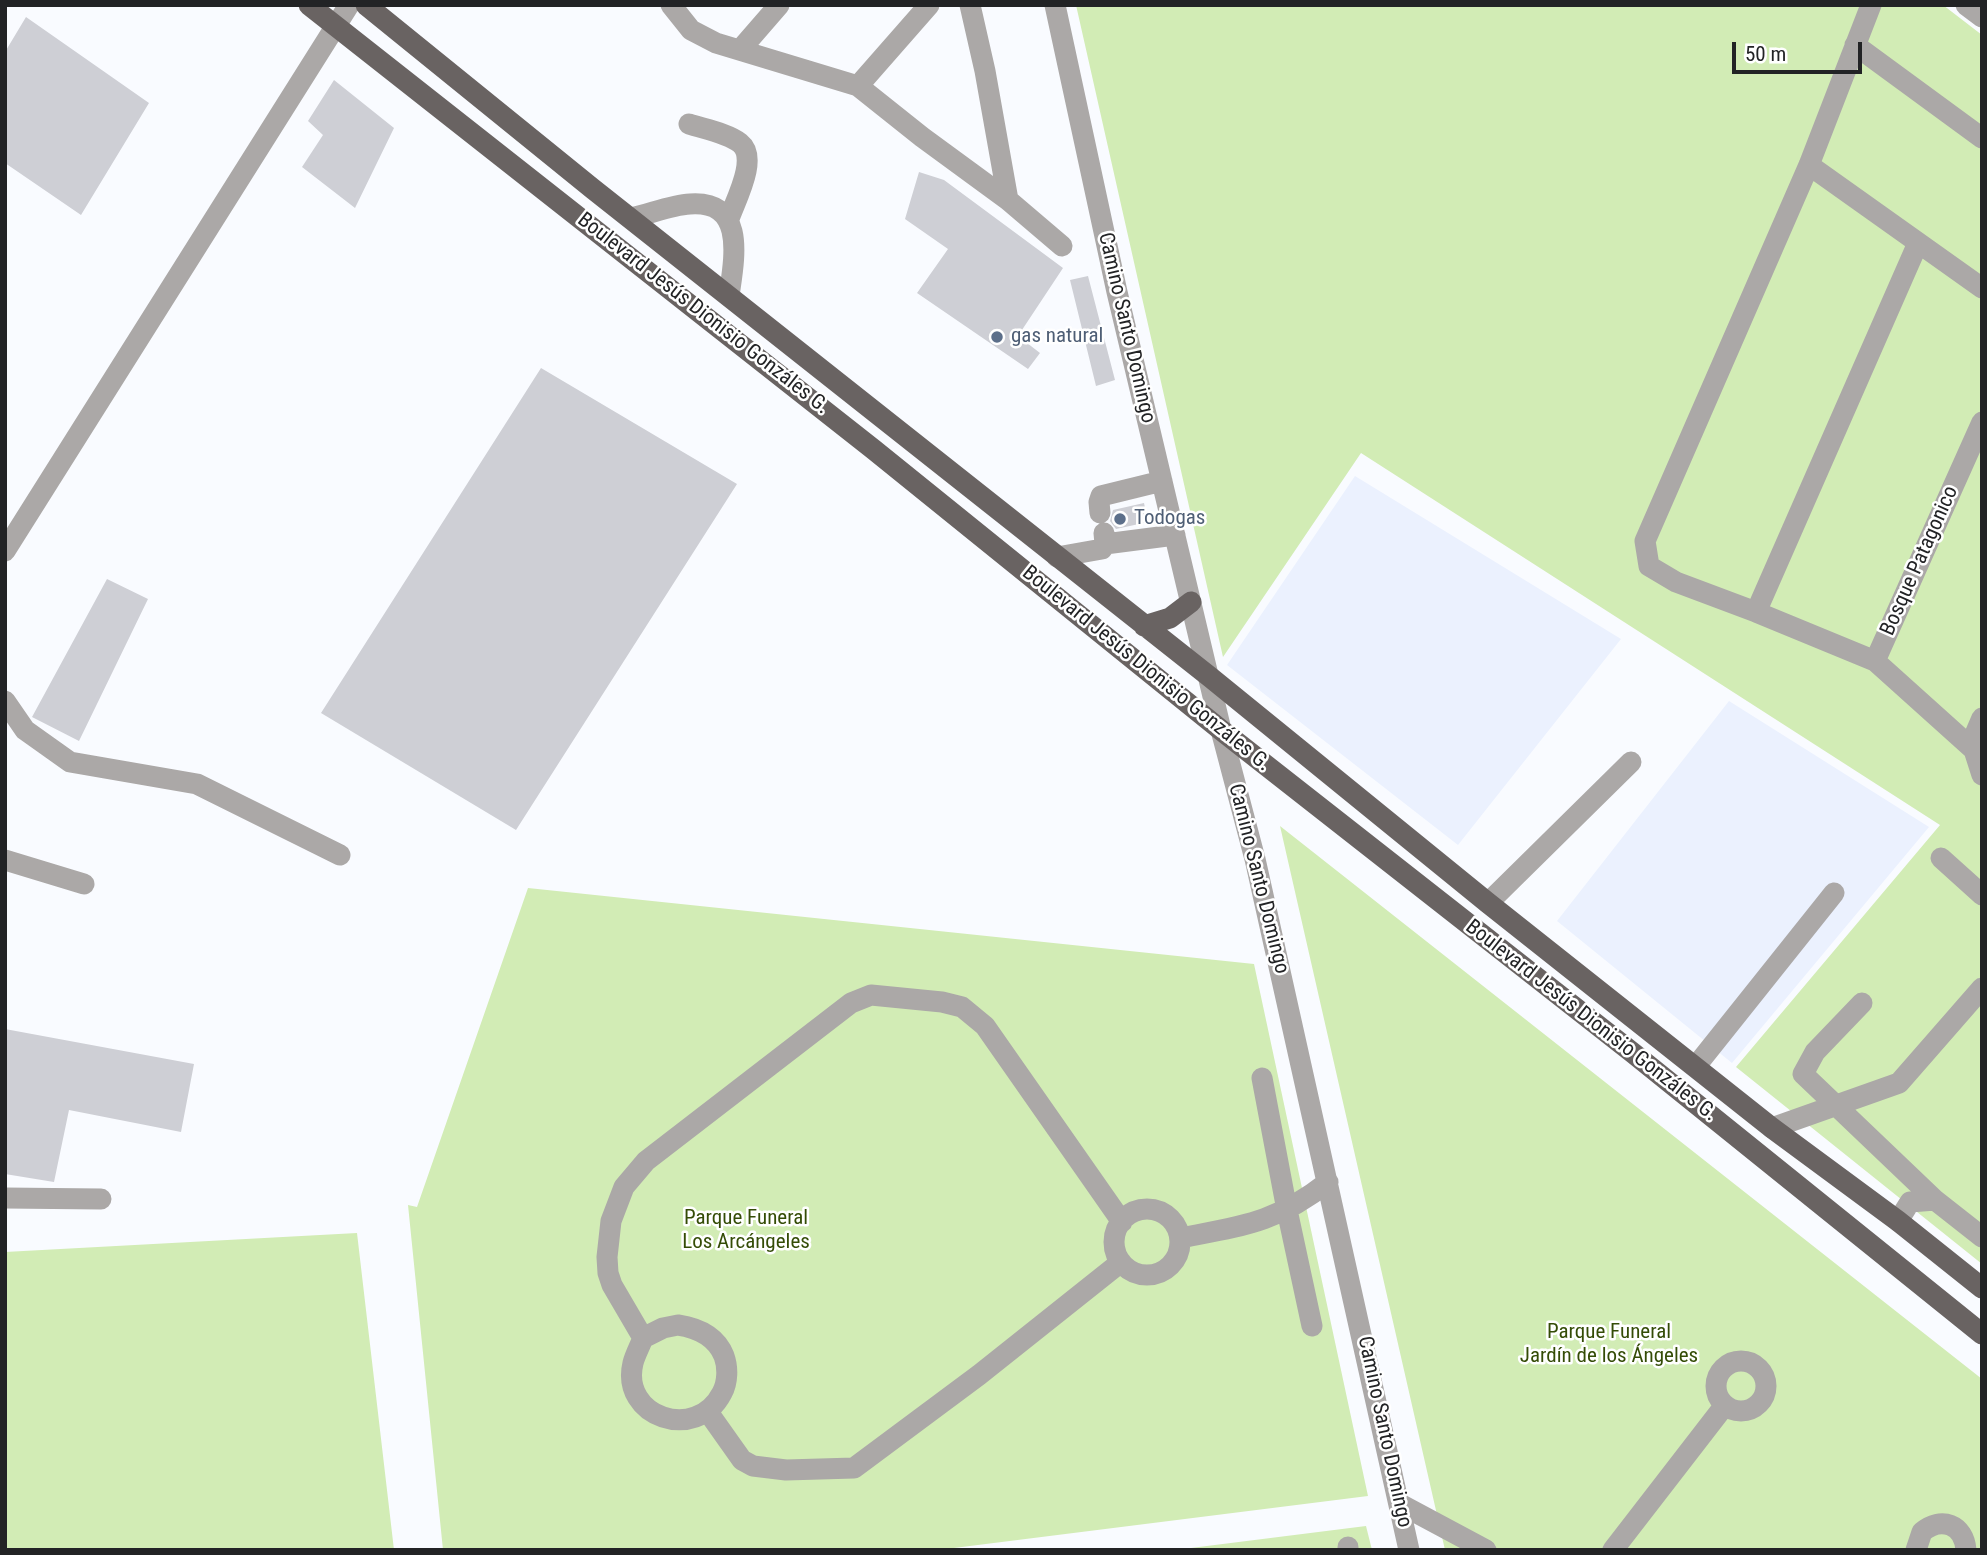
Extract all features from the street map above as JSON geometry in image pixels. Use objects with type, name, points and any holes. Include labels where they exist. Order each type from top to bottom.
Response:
[{"type":"main road","name":"Boulevard Jesús Dionisio Gonzáles G.","points":[[309,5],[873,449],[1221,730],[1633,1053],[1982,1334]]},
{"type":"main road","name":"Boulevard Jesús Dionisio Gonzáles G.","points":[[366,5],[1210,677],[1488,904],[1772,1128],[1898,1221],[1982,1288]]},
{"type":"main road","points":[[1143,626],[1170,618],[1191,602]]},
{"type":"street","points":[[5,551],[349,5]]},
{"type":"street","points":[[671,5],[691,30],[716,43],[858,86],[1008,200],[1062,246]]},
{"type":"street","points":[[740,50],[779,5]]},
{"type":"street","points":[[858,86],[929,5]]},
{"type":"street","points":[[970,5],[1008,200]]},
{"type":"street","name":"Camino Santo Domingo","points":[[1055,5],[1091,179],[1221,730],[1255,859],[1409,1550]]},
{"type":"street","points":[[1871,5],[1809,165],[1645,541],[1649,566],[1676,582],[1875,661],[1975,749]]},
{"type":"street","points":[[1966,5],[1982,17]]},
{"type":"street","points":[[1854,45],[1982,138]]},
{"type":"street","points":[[688,124],[729,138],[740,143],[745,149],[748,164],[729,219],[734,250],[729,296]]},
{"type":"street","points":[[1809,165],[1982,288]]},
{"type":"street","points":[[631,218],[696,204],[716,209],[729,219]]},
{"type":"street","points":[[1756,612],[1919,243]]},
{"type":"street","name":"Bosque Patagonico","points":[[1875,661],[1982,422]]},
{"type":"street","points":[[1057,557],[1099,550],[1103,530],[1099,502],[1101,496],[1162,481]]},
{"type":"street","points":[[1103,530],[1175,535]]},
{"type":"street","points":[[5,701],[24,730],[70,762],[197,784],[340,855]]},
{"type":"street","points":[[1982,718],[1975,749],[1982,775]]},
{"type":"street","points":[[1488,904],[1631,762]]},
{"type":"street","points":[[1941,858],[1982,895]]},
{"type":"street","points":[[5,860],[85,884]]},
{"type":"street","points":[[1696,1066],[1834,893]]},
{"type":"street","points":[[1772,1128],[1899,1083],[1982,988]]},
{"type":"street","points":[[643,1338],[612,1285],[608,1272],[608,1239],[624,1186],[646,1161],[851,1003],[871,995],[942,1002],[962,1007],[979,1021],[1122,1222]]},
{"type":"street","points":[[1862,1003],[1815,1052],[1803,1074],[1936,1200],[1982,1237]]},
{"type":"street","points":[[1262,1078],[1312,1326]]},
{"type":"street","points":[[1180,1238],[1246,1225],[1287,1210],[1328,1182]]},
{"type":"street","points":[[5,1198],[101,1199]]},
{"type":"street","points":[[1898,1221],[1910,1202],[1936,1200]]},
{"type":"street","points":[[1150,1209],[1170,1218],[1177,1227],[1180,1238],[1176,1258],[1160,1272],[1150,1275],[1129,1270],[1122,1262],[1115,1242],[1116,1232],[1130,1214],[1150,1209]]},
{"type":"street","points":[[708,1412],[742,1460],[753,1466],[786,1470],[854,1468],[979,1375],[1122,1262]]},
{"type":"street","points":[[678,1325],[700,1331],[717,1344],[724,1357],[726,1380],[718,1401],[708,1412],[693,1419],[677,1421],[661,1417],[647,1408],[637,1395],[632,1380],[633,1363],[643,1338],[663,1328],[678,1325]]},
{"type":"street","points":[[1613,1550],[1725,1405]]},
{"type":"street","points":[[1400,1504],[1480,1548]]},
{"type":"street","points":[[1916,1550],[1922,1532],[1938,1523],[1947,1523],[1962,1533],[1966,1550]]},
{"type":"shaded area","points":[[1355,476],[1621,639],[1458,845],[1227,665]]},
{"type":"shaded area","points":[[1729,701],[1929,827],[1732,1063],[1557,921]]},
{"type":"green space","points":[[1076,5],[1943,5],[1982,35],[1982,1264],[1736,1067],[1940,825],[1361,453],[1223,657]]},
{"type":"green space","name":"Parque Funeral Jardín de los Ángeles","points":[[1280,826],[1982,1379],[1982,1550],[1445,1550]]},
{"type":"green space","name":"Parque Funeral Los Arcángeles","points":[[528,888],[1254,964],[1368,1496],[938,1550],[443,1550],[408,1205],[417,1207]]},
{"type":"green space","points":[[357,1233],[394,1550],[5,1550],[5,1252]]},
{"type":"green space","points":[[1366,1526],[1372,1550],[1175,1550]]},
{"type":"building","points":[[26,17],[149,103],[81,215],[5,163],[5,52]]},
{"type":"building","points":[[334,80],[394,128],[355,208],[302,167],[323,135],[308,121]]},
{"type":"building","points":[[919,172],[944,180],[1063,268],[1018,336],[1040,353],[1028,369],[917,293],[948,249],[905,219]]},
{"type":"building","points":[[1088,276],[1115,380],[1096,386],[1070,280]]},
{"type":"building","points":[[541,368],[737,484],[516,830],[321,713]]},
{"type":"building","name":"Todogas","points":[[1144,503],[1148,522],[1116,529],[1110,521],[1113,510]]},
{"type":"building","points":[[107,579],[148,599],[79,741],[32,717]]},
{"type":"building","points":[[5,1029],[194,1064],[181,1132],[69,1110],[54,1182],[5,1174]]},
{"type":"place","name":"gas natural","points":[[997,337]]},
{"type":"place","name":"Todogas","points":[[1120,519]]}]
